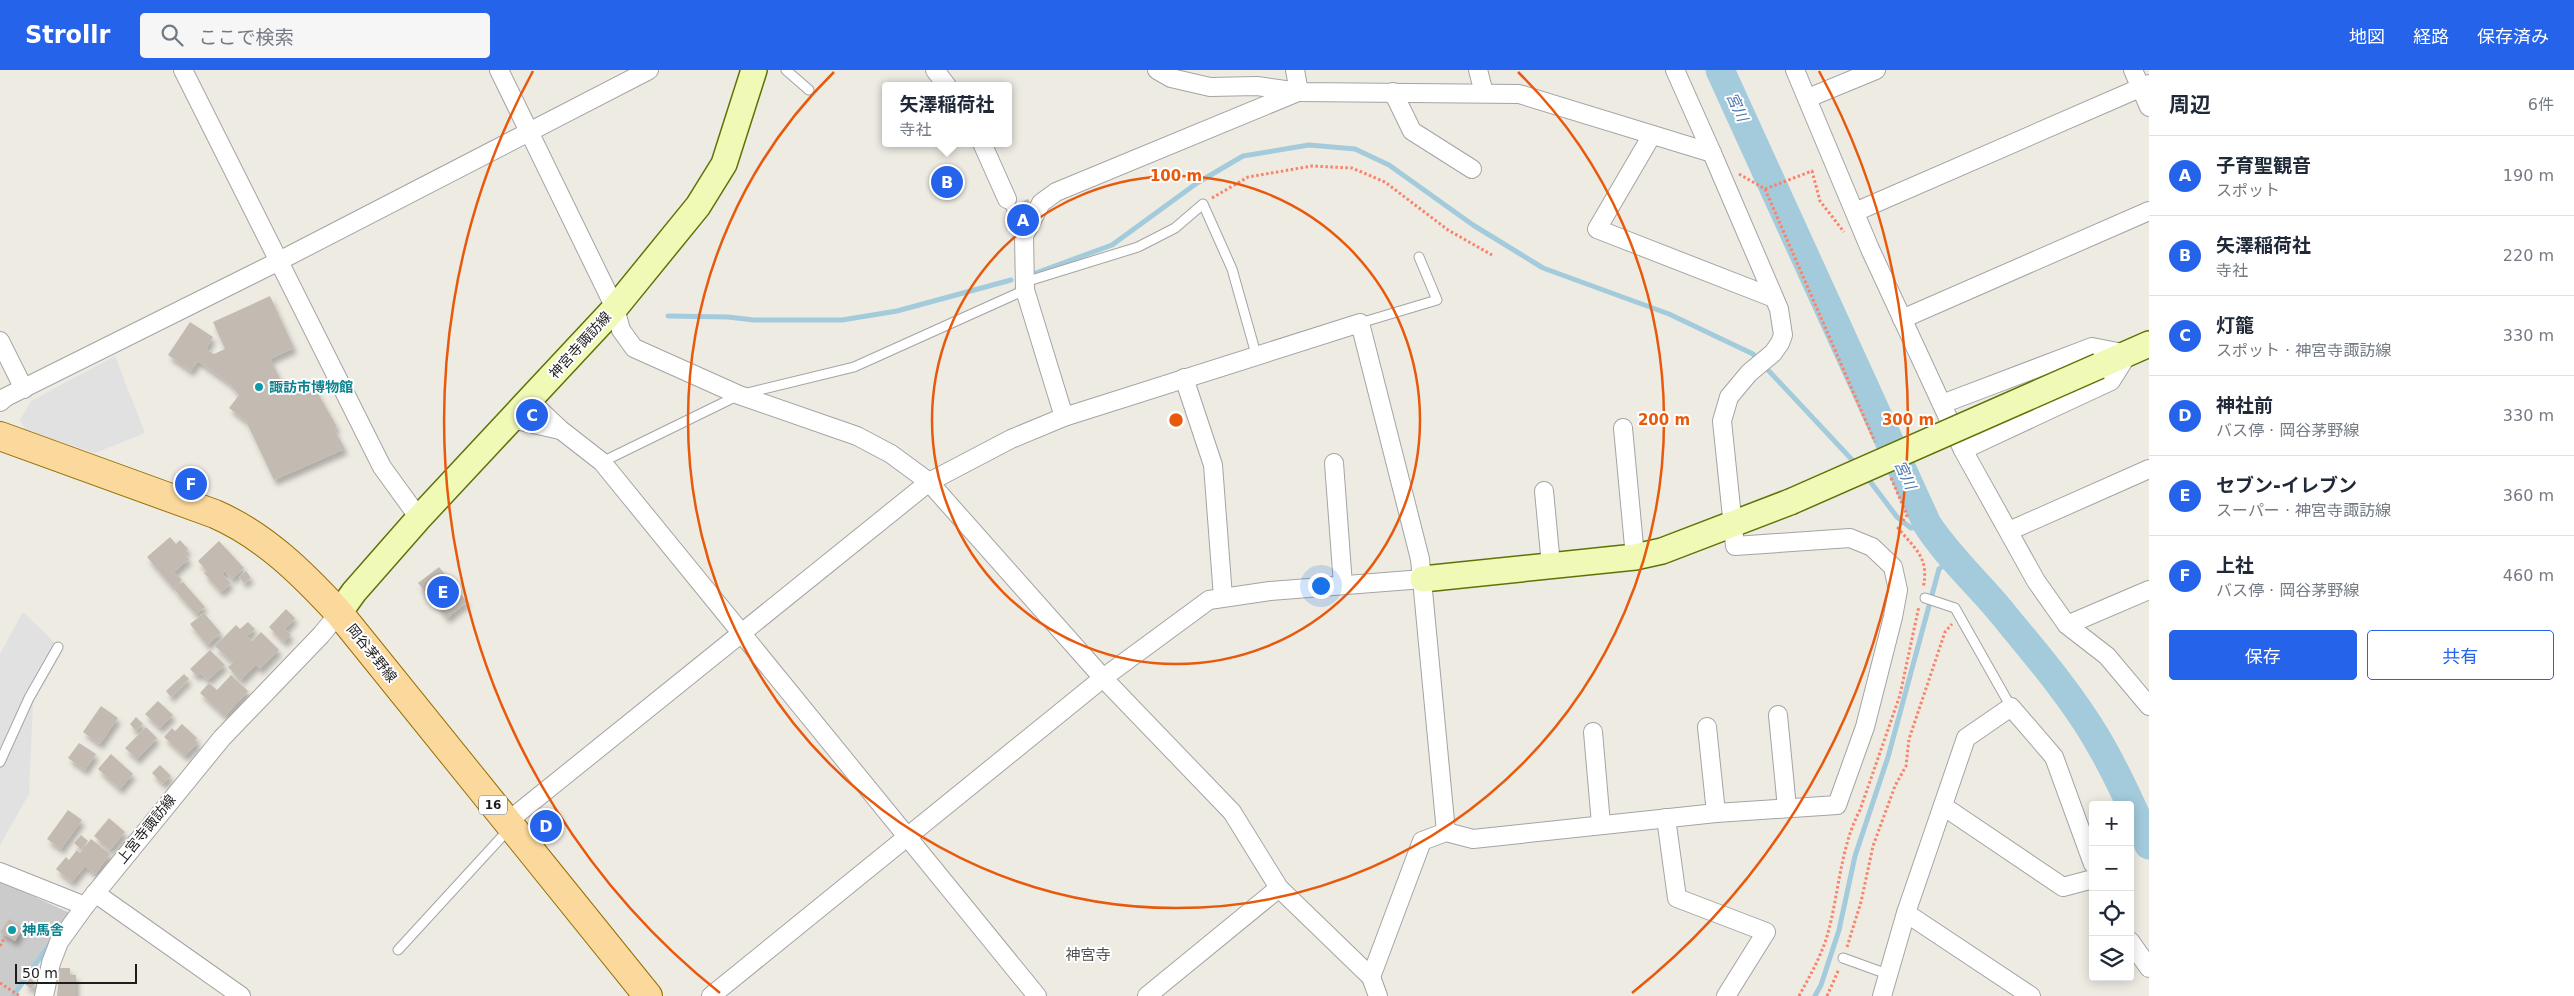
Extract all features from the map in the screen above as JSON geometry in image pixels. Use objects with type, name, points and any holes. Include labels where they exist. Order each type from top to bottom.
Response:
[{"type":"main road","name":"岡谷茅野線","points":[[0,436],[237,524],[271,546],[294,566],[339,613],[509,825],[582,911],[648,996]]},
{"type":"street","points":[[183,70],[382,467],[420,518]]},
{"type":"street","points":[[500,70],[614,308],[621,330],[634,348],[739,395],[857,436],[891,454],[929,482],[1103,678],[1232,812],[1279,888],[1371,977],[1378,996]]},
{"type":"street","points":[[0,402],[279,261],[649,70]]},
{"type":"street","name":"神宮寺諏訪線","points":[[339,613],[354,592],[420,518],[614,308],[698,206],[716,178],[733,141],[754,70]]},
{"type":"street","points":[[934,70],[944,82]]},
{"type":"street","points":[[1157,70],[1171,78],[1210,87],[1257,86],[1299,92],[1519,94],[1712,153]]},
{"type":"street","points":[[1295,70],[1299,92]]},
{"type":"street","points":[[1478,70],[1484,93]]},
{"type":"street","points":[[1371,977],[1422,841],[1446,832],[1473,839],[1601,824],[1837,804],[1865,727],[1898,590],[1893,567],[1872,547],[1850,538],[1735,546],[1731,526],[1722,421],[1729,397],[1749,373],[1773,353],[1783,334],[1780,309],[1675,70]]},
{"type":"street","points":[[1795,70],[1870,250],[1963,450],[2036,581],[2067,625],[2106,656],[2149,706]]},
{"type":"street","points":[[1808,98],[1876,70]]},
{"type":"street","points":[[2133,70],[2145,86],[2149,107]]},
{"type":"street","points":[[1855,212],[2145,86]]},
{"type":"street","points":[[1064,417],[1025,286],[1024,236],[1041,203],[1056,192],[1299,92]]},
{"type":"street","points":[[1393,92],[1412,130],[1472,169]]},
{"type":"street","points":[[1652,135],[1597,229],[1774,298]]},
{"type":"street","points":[[984,147],[1007,198]]},
{"type":"street","points":[[1902,318],[2149,211]]},
{"type":"street","points":[[509,825],[741,632],[929,482],[1011,439],[1064,417],[1256,354],[1360,323],[1423,579],[1446,832]]},
{"type":"street","points":[[0,341],[24,389]]},
{"type":"street","points":[[1942,404],[2092,347],[2138,349]]},
{"type":"street","points":[[711,996],[907,839],[1103,678],[1192,610],[1209,600],[1343,585],[1423,579],[1550,564],[1636,558],[1662,551],[1790,502],[2138,349]]},
{"type":"street","points":[[1963,450],[2111,381],[2138,349]]},
{"type":"street","points":[[1184,378],[1213,465],[1223,597]]},
{"type":"street","points":[[530,401],[561,430],[602,462],[907,839],[1037,996]]},
{"type":"street","points":[[512,419],[561,430]]},
{"type":"street","points":[[1623,428],[1636,558]]},
{"type":"street","points":[[1334,463],[1343,585]]},
{"type":"street","points":[[2009,531],[2149,469]]},
{"type":"street","points":[[1544,491],[1550,564]]},
{"type":"street","points":[[2067,625],[2149,590]]},
{"type":"street","name":"上宮寺諏訪線","points":[[44,996],[51,963],[59,942],[90,899],[216,745],[321,635],[339,613]]},
{"type":"street","points":[[1882,996],[1890,975],[1906,914],[1966,738],[2011,707],[2054,757],[2089,853]]},
{"type":"street","points":[[1778,715],[1787,808]]},
{"type":"street","points":[[1707,726],[1716,814]]},
{"type":"street","points":[[1593,732],[1601,824]]},
{"type":"street","points":[[1943,806],[2063,887],[2089,880]]},
{"type":"street","points":[[1666,818],[1677,898],[1766,932],[1726,996]]},
{"type":"street","points":[[0,872],[90,899],[241,996]]},
{"type":"street","points":[[1147,996],[1279,888]]},
{"type":"street","points":[[1906,914],[2031,996]]},
{"type":"street","points":[[2134,947],[2149,968]]},
{"type":"lane","points":[[786,70],[809,90]]},
{"type":"lane","points":[[1007,198],[1024,236]]},
{"type":"lane","points":[[602,462],[739,395],[854,367],[1025,286],[1138,247],[1175,228],[1203,204],[1220,237],[1232,269],[1256,354]]},
{"type":"lane","points":[[1360,323],[1437,300],[1419,257]]},
{"type":"lane","points":[[1922,598],[1947,604],[1955,608],[2011,707]]},
{"type":"lane","points":[[0,762],[29,698],[58,647]]},
{"type":"lane","points":[[398,950],[509,825]]},
{"type":"lane","points":[[1843,958],[1890,975]]},
{"type":"path","points":[[1203,204],[1248,177],[1312,166],[1352,168],[1385,182],[1448,230],[1492,255]]},
{"type":"path","points":[[1870,250],[1846,235],[1820,201],[1812,172],[1765,189],[1876,443]]},
{"type":"path","points":[[1799,996],[1820,956],[1829,930],[1850,828],[1860,810],[1900,695],[1922,598],[1926,574],[1925,561],[1898,528],[1907,515],[1887,470]]},
{"type":"path","points":[[1827,996],[1843,958],[1861,902],[1873,846],[1895,786],[1906,766],[1909,739],[1945,632],[1960,615]]},
{"type":"path","points":[[0,946],[5,937]]},
{"type":"path","points":[[0,983],[20,996]]},
{"type":"shaded area","points":[[115,356],[145,433],[95,453],[25,430],[20,420],[31,401]]},
{"type":"shaded area","points":[[23,612],[63,651],[33,703],[29,794],[0,845],[0,654]]},
{"type":"shaded area","points":[[0,881],[72,914],[10,996],[0,996]]},
{"type":"building","points":[[1028,199],[1034,212],[1020,218],[1015,205]]},
{"type":"building","name":"諏訪市博物館","points":[[270,296],[294,348],[270,359],[287,392],[311,381],[337,427],[334,429],[345,449],[274,480],[246,421],[229,408],[239,395],[229,383],[198,361],[191,371],[168,355],[190,322],[213,337],[206,349],[214,354],[225,349],[213,322]]},
{"type":"building","points":[[170,537],[176,544],[180,540],[188,549],[184,553],[189,559],[174,572],[182,580],[173,588],[147,557]]},
{"type":"building","points":[[219,541],[244,568],[232,579],[225,571],[222,574],[231,583],[221,592],[204,573],[207,571],[198,561]]},
{"type":"building","points":[[439,567],[467,602],[447,618],[418,583]]},
{"type":"building","points":[[246,571],[251,578],[244,583],[239,577]]},
{"type":"building","points":[[183,582],[205,607],[196,614],[174,589]]},
{"type":"building","points":[[286,609],[295,618],[285,629],[291,635],[284,642],[269,627]]},
{"type":"building","points":[[204,613],[221,633],[207,645],[190,624]]},
{"type":"building","points":[[248,622],[255,629],[247,636],[252,641],[261,632],[279,650],[260,669],[256,665],[241,680],[228,667],[233,663],[215,646],[236,625],[240,629]]},
{"type":"building","points":[[210,650],[225,665],[208,680],[200,673],[197,676],[190,669]]},
{"type":"building","points":[[184,674],[189,679],[171,697],[166,691]]},
{"type":"building","points":[[231,675],[248,691],[225,716],[200,693],[209,683],[217,690]]},
{"type":"building","points":[[158,701],[173,715],[160,728],[145,714]]},
{"type":"building","points":[[101,706],[118,718],[100,744],[83,732]]},
{"type":"building","points":[[136,717],[143,724],[136,731],[130,724]]},
{"type":"building","points":[[182,724],[197,738],[195,740],[198,743],[185,756],[164,737],[172,728],[175,731]]},
{"type":"building","points":[[146,727],[157,738],[137,759],[125,748]]},
{"type":"building","points":[[79,743],[96,754],[85,770],[68,758]]},
{"type":"building","points":[[111,754],[133,774],[120,789],[98,769]]},
{"type":"building","points":[[160,765],[171,776],[163,784],[152,773]]},
{"type":"building","points":[[68,810],[82,820],[61,849],[47,839]]},
{"type":"building","points":[[109,818],[125,832],[110,850],[94,836]]},
{"type":"building","points":[[81,835],[88,841],[81,849],[74,843]]},
{"type":"building","points":[[91,839],[110,854],[95,874],[85,866],[72,882],[56,869],[66,857],[69,860],[77,850],[80,853]]},
{"type":"building","name":"神馬舎","points":[[9,919],[23,928],[15,941],[0,932]]},
{"type":"building","points":[[60,968],[70,968],[70,975],[76,975],[76,996],[57,996]]},
{"type":"building","points":[[30,978],[36,983],[31,989],[25,984]]},
{"type":"waterway","name":"宮川","points":[[1720,70],[1927,524],[1954,559],[2028,644],[2076,707],[2111,765],[2149,845]]},
{"type":"waterway","points":[[1033,274],[1112,245],[1197,183],[1243,156],[1309,145],[1355,149],[1389,165],[1473,225],[1543,268],[1669,314],[1753,354],[1856,464]]},
{"type":"waterway","points":[[668,316],[728,317],[754,320],[842,320],[897,311],[1011,280]]},
{"type":"waterway","points":[[1866,476],[1897,517],[1911,528],[1927,524]]},
{"type":"waterway","points":[[1815,996],[1821,985],[1839,930],[1855,856],[1888,757],[1939,569],[1952,559]]},
{"type":"waterway","points":[[13,996],[52,941]]},
{"type":"place","name":"矢澤稲荷社","points":[[947,182]]},
{"type":"place","name":"子育聖観音","points":[[1023,220]]},
{"type":"place","name":"諏訪市博物館","points":[[259,387]]},
{"type":"place","name":"灯籠","points":[[532,415]]},
{"type":"place","name":"上社","points":[[191,484]]},
{"type":"place","name":"セブン-イレブン","points":[[443,592]]},
{"type":"place","name":"神社前","points":[[546,826]]},
{"type":"place","name":"神馬舎","points":[[12,930]]},
{"type":"district","name":"神宮寺","points":[[1088,955]]}]
